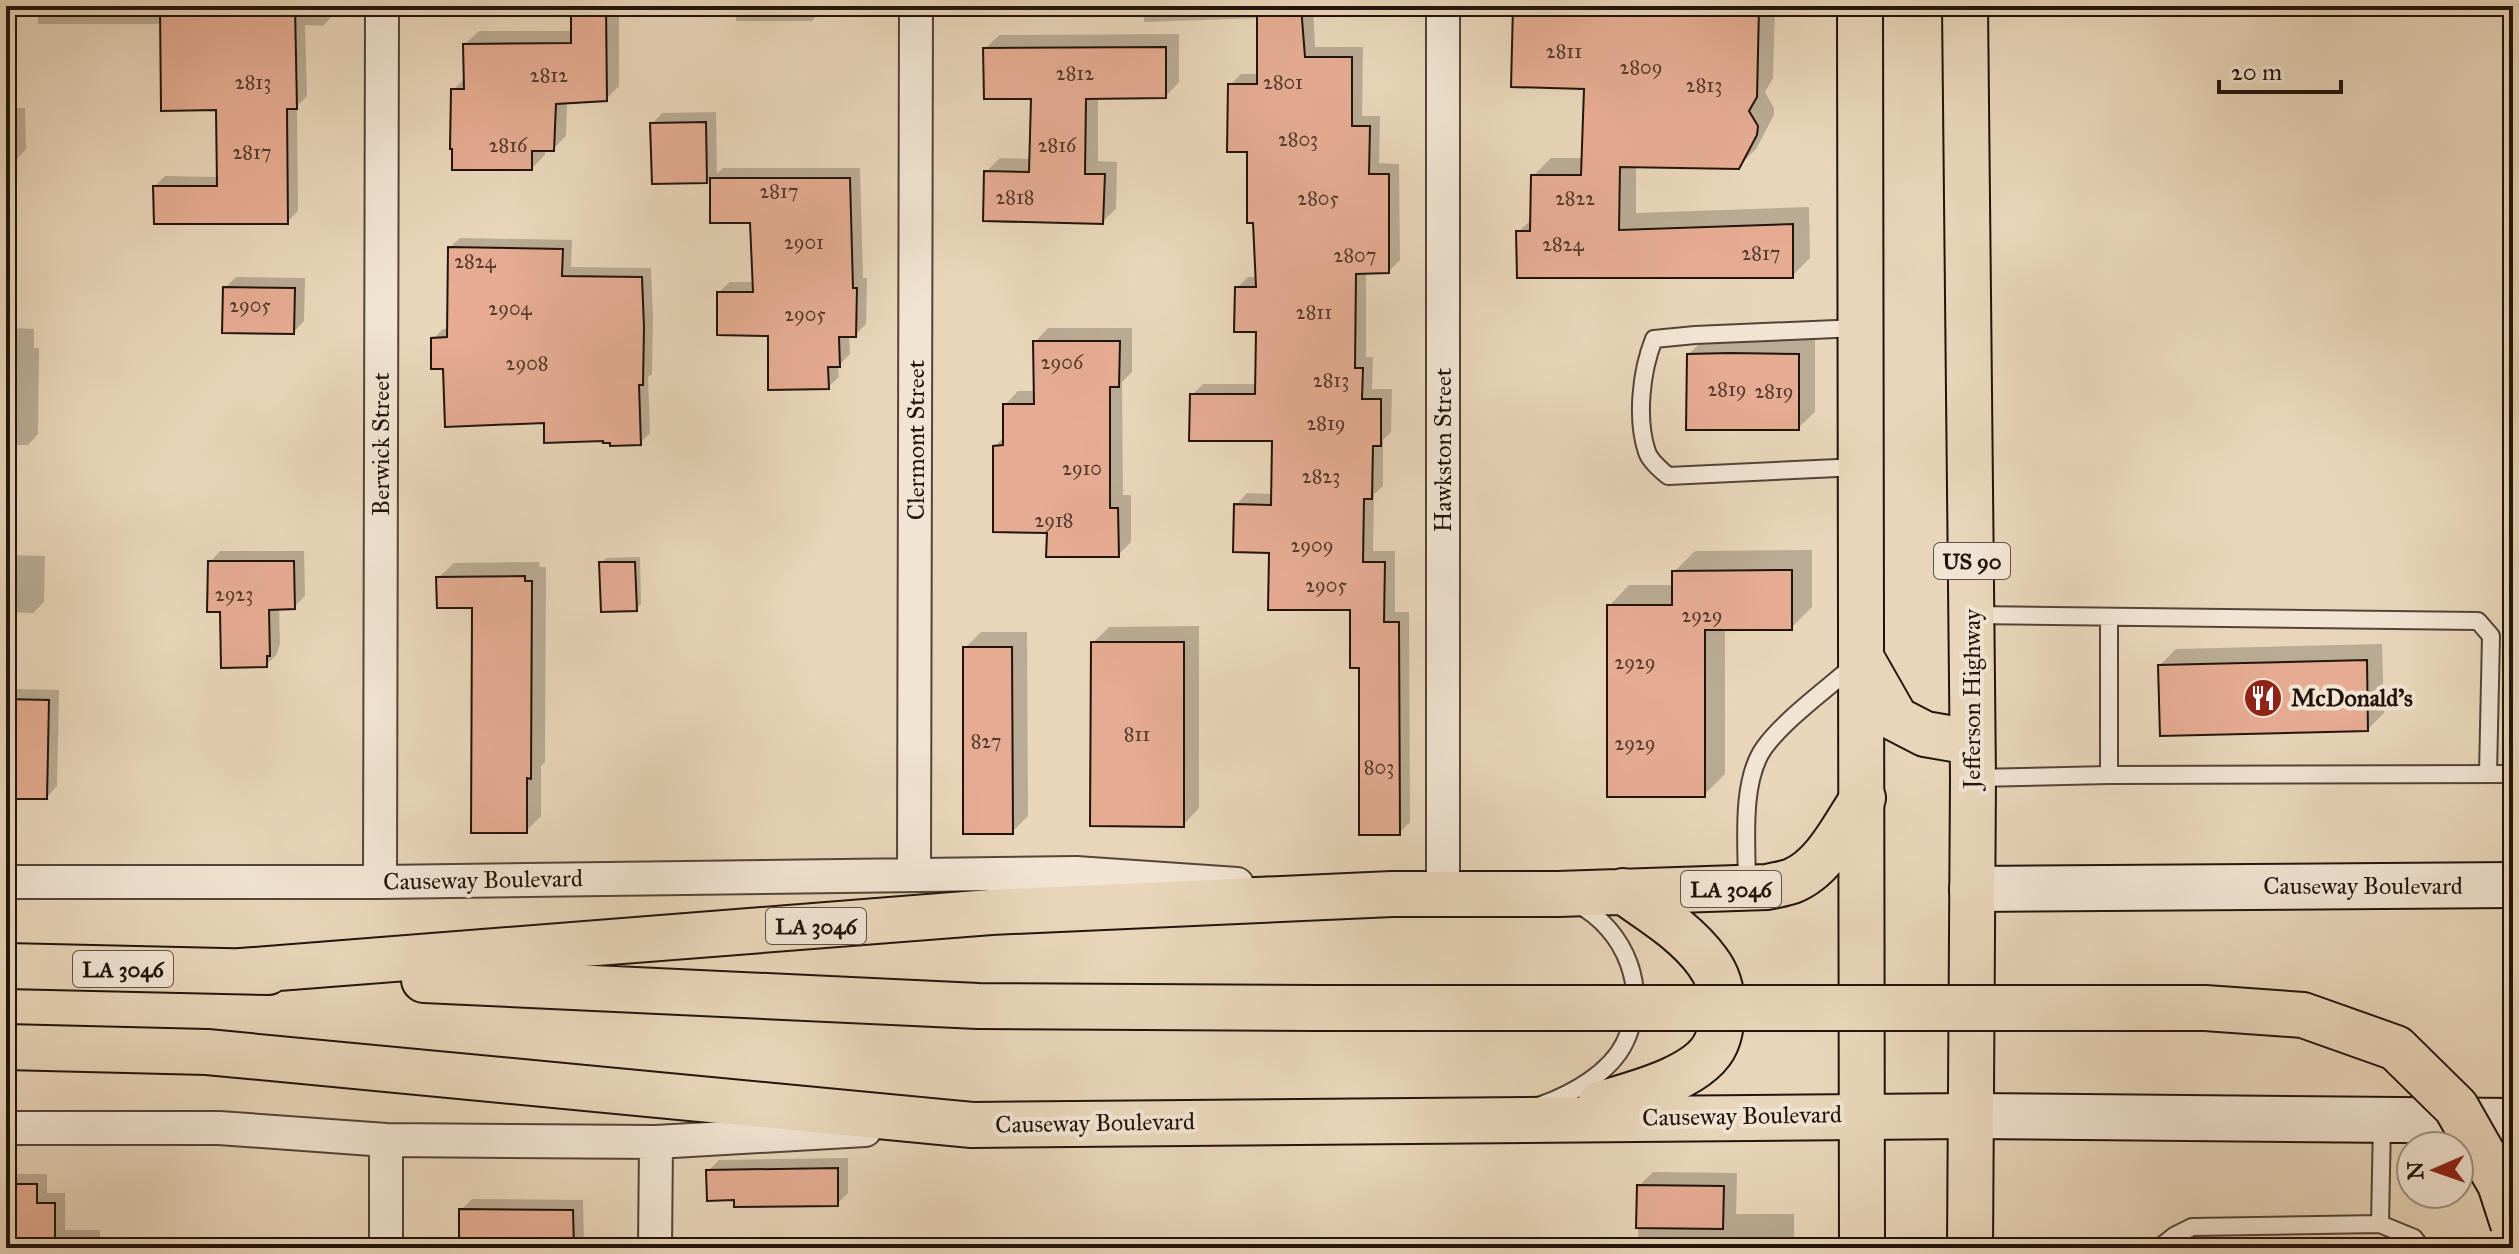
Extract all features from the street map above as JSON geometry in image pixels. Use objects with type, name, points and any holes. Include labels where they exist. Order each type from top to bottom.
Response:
[{"type":"main road","points":[[1860,6],[1862,1248]]},
{"type":"main road","name":"Jefferson Highway","points":[[1965,6],[1972,615],[1970,1248]]},
{"type":"main road","points":[[1862,658],[1896,719],[1972,760]]},
{"type":"main road","name":"LA 3046","points":[[6,966],[241,971],[991,912],[1392,894],[1747,889],[1791,882],[1805,874],[1824,856],[1863,798]]},
{"type":"main road","name":"Causeway Boulevard","points":[[1972,889],[2513,885]]},
{"type":"main road","points":[[1551,1118],[1653,1088],[1696,1064],[1716,1044],[1722,1020],[1722,1001],[1709,963],[1684,935],[1623,891]]},
{"type":"main road","points":[[241,971],[978,1006],[2205,1008],[2303,1015],[2396,1048],[2456,1107],[2500,1184],[2513,1224]]},
{"type":"main road","name":"Causeway Boulevard","points":[[6,1047],[207,1052],[972,1125],[1861,1115],[2513,1121]]},
{"type":"street","name":"Berwick Street","points":[[380,882],[382,6]]},
{"type":"street","name":"Clermont Street","points":[[914,875],[916,6]]},
{"type":"street","name":"Hawkston Street","points":[[1443,6],[1443,894]]},
{"type":"street","name":"Causeway Boulevard","points":[[6,882],[380,882],[1076,873],[1392,894]]},
{"type":"street","name":"Causeway Boulevard","points":[[6,1128],[219,1128],[386,1140],[656,1142],[972,1125]]},
{"type":"street","points":[[386,1140],[386,1248]]},
{"type":"street","points":[[655,1248],[656,1142]]},
{"type":"lane","points":[[1860,328],[1654,339],[1643,367],[1642,415],[1648,455],[1668,476],[1861,467]]},
{"type":"lane","points":[[1972,615],[2478,621],[2491,636],[2488,774]]},
{"type":"lane","points":[[2109,617],[2109,775]]},
{"type":"lane","points":[[1747,889],[1748,798],[1762,750],[1779,730],[1862,658]]},
{"type":"lane","points":[[1972,760],[2109,775],[2513,774]]},
{"type":"lane","points":[[1502,1119],[1562,1098],[1597,1075],[1624,1043],[1632,1020],[1635,989],[1633,971],[1625,950],[1608,928],[1588,910],[1558,894]]},
{"type":"lane","points":[[2380,1224],[2382,1122]]},
{"type":"lane","points":[[2159,1248],[2192,1227],[2380,1224],[2414,1238],[2422,1248]]},
{"type":"building","points":[[160,6],[295,6],[297,109],[287,109],[288,224],[154,224],[153,186],[217,186],[216,110],[161,111]]},
{"type":"building","points":[[571,6],[606,6],[607,101],[556,104],[554,151],[532,151],[532,170],[452,170],[451,89],[464,89],[463,44],[571,43]]},
{"type":"building","points":[[1257,6],[1301,6],[1305,57],[1352,57],[1352,126],[1370,126],[1369,174],[1389,174],[1389,273],[1356,274],[1355,368],[1363,368],[1362,399],[1381,399],[1381,446],[1373,446],[1372,499],[1364,499],[1363,562],[1385,562],[1384,622],[1399,622],[1400,835],[1359,835],[1359,668],[1350,668],[1350,610],[1268,610],[1269,553],[1233,552],[1234,504],[1271,505],[1272,441],[1189,441],[1190,394],[1255,394],[1256,332],[1234,332],[1235,287],[1256,287],[1253,223],[1247,223],[1247,152],[1227,152],[1228,84],[1257,84]]},
{"type":"building","points":[[1513,6],[1759,8],[1757,97],[1749,111],[1758,126],[1757,135],[1739,169],[1620,167],[1619,230],[1793,224],[1793,278],[1517,278],[1516,231],[1530,231],[1531,175],[1581,175],[1584,89],[1511,87]]},
{"type":"building","points":[[1166,47],[1166,98],[1086,99],[1085,174],[1105,174],[1103,224],[983,221],[984,171],[1029,172],[1031,99],[984,99],[983,48]]},
{"type":"building","points":[[706,122],[707,183],[652,184],[650,123]]},
{"type":"building","points":[[710,178],[850,178],[853,288],[857,288],[856,337],[839,337],[840,367],[828,367],[829,389],[768,390],[768,336],[717,335],[717,292],[753,292],[750,223],[710,223]]},
{"type":"building","points":[[448,247],[563,249],[562,276],[642,277],[641,445],[610,446],[610,443],[603,441],[544,443],[544,423],[445,427],[443,369],[431,369],[431,338],[447,337]]},
{"type":"building","points":[[223,287],[295,288],[294,334],[222,333]]},
{"type":"building","points":[[1033,341],[1120,341],[1119,387],[1110,387],[1110,508],[1118,508],[1119,557],[1046,557],[1047,533],[993,532],[993,446],[1003,445],[1003,404],[1034,404]]},
{"type":"building","points":[[1687,354],[1799,354],[1799,430],[1686,430]]},
{"type":"building","points":[[208,561],[294,561],[295,609],[269,610],[270,656],[267,656],[267,667],[221,668],[220,612],[207,612]]},
{"type":"building","points":[[599,562],[635,562],[637,611],[601,612]]},
{"type":"building","points":[[1792,570],[1792,630],[1705,630],[1705,797],[1607,797],[1607,605],[1672,605],[1672,571]]},
{"type":"building","points":[[525,576],[525,581],[532,581],[531,779],[527,778],[527,833],[471,833],[472,608],[437,608],[436,577]]},
{"type":"building","points":[[1091,642],[1184,642],[1184,827],[1090,826]]},
{"type":"building","points":[[963,647],[1012,647],[1013,834],[963,834]]},
{"type":"building","name":"McDonald's","points":[[2367,660],[2368,731],[2160,736],[2158,665]]},
{"type":"building","points":[[6,699],[49,700],[47,799],[6,799]]},
{"type":"building","points":[[838,1168],[838,1206],[734,1207],[734,1200],[707,1201],[706,1170]]},
{"type":"building","points":[[6,1184],[37,1184],[37,1203],[55,1203],[55,1248],[6,1248]]},
{"type":"building","points":[[1637,1185],[1724,1186],[1723,1229],[1636,1228]]},
{"type":"building","points":[[459,1209],[573,1210],[574,1248],[459,1248]]},
{"type":"place","name":"McDonald's","points":[[2263,698]]}]
